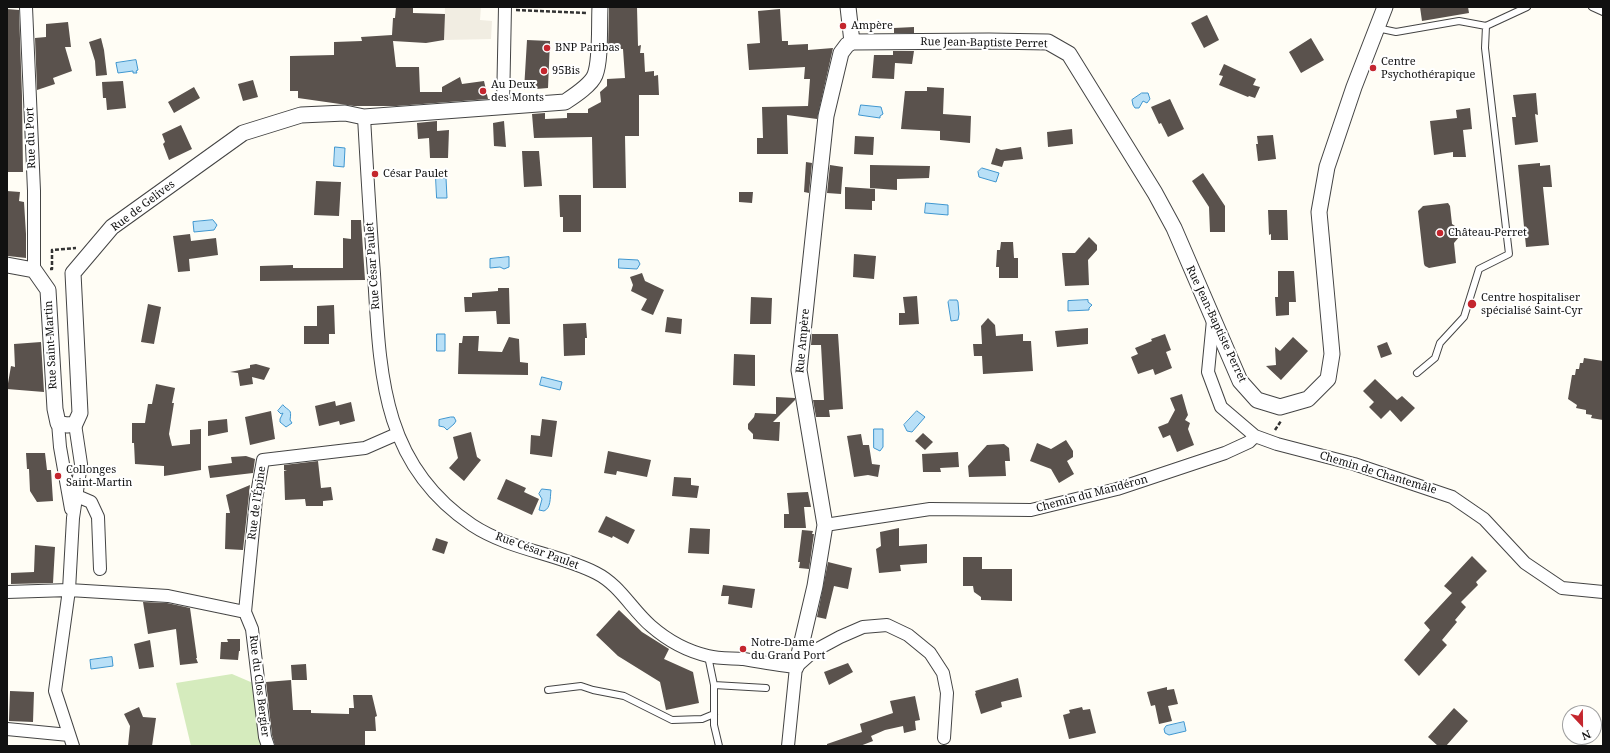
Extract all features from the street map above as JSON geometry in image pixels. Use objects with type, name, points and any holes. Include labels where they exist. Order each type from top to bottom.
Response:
[{"type":"street","name":"Rue du Port","points":[[26,7],[34,191],[34,270]]},
{"type":"street","points":[[503,106],[506,7]]},
{"type":"street","points":[[848,7],[852,42]]},
{"type":"street","name":"Rue Jean-Baptiste Perret","points":[[852,42],[1048,42],[1070,54],[1155,193],[1174,228],[1212,320],[1240,381],[1257,400],[1280,407],[1308,399],[1328,379],[1332,354],[1319,212],[1327,167],[1354,87],[1385,7]]},
{"type":"street","name":"Rue de Gelives","points":[[75,424],[80,413],[74,273],[112,227],[244,134],[301,115],[345,113],[364,117],[565,102],[578,93],[595,76],[598,62],[596,10]]},
{"type":"street","name":"Rue Ampère","points":[[796,667],[815,586],[825,525],[799,370],[826,116],[841,53],[847,45],[852,42]]},
{"type":"street","name":"Rue César Paulet","points":[[364,117],[379,351],[387,401],[397,434],[418,474],[446,506],[474,526],[503,542],[569,562],[598,574],[621,592],[650,625],[664,637],[675,643],[708,656],[743,659],[796,667]]},
{"type":"street","points":[[7,265],[34,270]]},
{"type":"street","name":"Rue Saint-Martin","points":[[34,270],[48,290],[55,409],[60,447],[73,496]]},
{"type":"street","name":"Chemin de Chantemâle","points":[[1212,320],[1208,372],[1218,400],[1221,407],[1255,436],[1277,444],[1354,464],[1452,497],[1484,519],[1525,563],[1562,588],[1603,592]]},
{"type":"street","points":[[58,423],[67,425],[75,424]]},
{"type":"street","name":"Rue Saint-Martin","points":[[71,740],[55,691],[69,590],[73,496],[81,464],[75,424]]},
{"type":"street","name":"Rue de l'Épine","points":[[245,612],[256,499],[263,460],[365,448],[397,434]]},
{"type":"street","name":"Chemin du Mandéron","points":[[825,525],[930,509],[1031,510],[1117,489],[1225,453],[1249,442],[1255,436]]},
{"type":"street","points":[[73,496],[91,502],[98,517],[100,568]]},
{"type":"street","points":[[7,592],[69,590],[168,596],[245,612]]},
{"type":"street","name":"Rue du Clos Bergier","points":[[245,612],[252,629],[265,737],[268,746]]},
{"type":"street","points":[[788,746],[796,667],[814,651],[863,627],[887,625],[908,635],[930,653],[943,673],[946,694],[944,738]]},
{"type":"street","points":[[7,729],[71,740]]},
{"type":"lane","points":[[1377,28],[1396,32],[1459,21],[1486,26],[1527,7]]},
{"type":"lane","points":[[1592,7],[1603,12]]},
{"type":"lane","points":[[1418,373],[1435,358],[1440,343],[1464,317],[1478,269],[1509,254],[1485,48],[1486,26]]},
{"type":"lane","points":[[708,656],[714,685],[714,725],[718,746]]},
{"type":"lane","points":[[714,685],[766,688]]},
{"type":"lane","points":[[548,690],[581,686],[624,696],[672,720],[702,719],[714,714]]},
{"type":"path","points":[[527,11],[596,10]]},
{"type":"path","points":[[52,269],[52,250],[96,246]]},
{"type":"green space","points":[[232,674],[253,683],[262,746],[191,746],[176,683]]},
{"type":"shaded area","points":[[445,7],[481,7],[480,20],[492,21],[491,39],[444,40]]},
{"type":"water","points":[[136,60],[138,70],[136,71],[137,73],[133,73],[133,71],[118,73],[116,63]]},
{"type":"water","points":[[1142,93],[1148,93],[1150,99],[1147,103],[1143,101],[1139,108],[1135,108],[1132,100]]},
{"type":"water","points":[[861,105],[881,107],[883,114],[880,118],[859,115]]},
{"type":"water","points":[[335,147],[345,148],[344,167],[334,166]]},
{"type":"water","points":[[982,168],[999,173],[996,182],[979,177],[978,172]]},
{"type":"water","points":[[436,178],[446,178],[447,198],[437,198]]},
{"type":"water","points":[[926,203],[948,205],[948,215],[925,213]]},
{"type":"water","points":[[213,220],[217,225],[214,230],[194,232],[193,222]]},
{"type":"water","points":[[509,257],[509,267],[504,269],[500,267],[490,268],[490,259]]},
{"type":"water","points":[[619,259],[638,260],[640,264],[637,269],[619,268]]},
{"type":"water","points":[[950,300],[957,300],[958,302],[958,320],[951,321],[948,302]]},
{"type":"water","points":[[1088,300],[1088,302],[1092,305],[1089,310],[1068,311],[1068,301]]},
{"type":"water","points":[[437,334],[445,334],[445,351],[437,351]]},
{"type":"water","points":[[542,377],[562,382],[560,390],[540,385]]},
{"type":"water","points":[[283,405],[290,411],[290,420],[292,423],[286,427],[280,422],[283,413],[281,414],[278,411]]},
{"type":"water","points":[[917,411],[925,417],[912,432],[907,431],[904,425]]},
{"type":"water","points":[[454,417],[456,421],[447,430],[444,427],[439,426],[439,420]]},
{"type":"water","points":[[874,429],[883,429],[883,447],[880,451],[874,448]]},
{"type":"water","points":[[542,489],[551,490],[548,508],[544,511],[539,510],[542,499],[539,494]]},
{"type":"water","points":[[112,657],[113,666],[91,669],[90,660]]},
{"type":"water","points":[[1184,722],[1186,731],[1169,735],[1165,733],[1164,729],[1166,726]]},
{"type":"building","points":[[396,7],[413,7],[413,13],[445,14],[444,40],[426,43],[393,41],[396,67],[419,67],[420,92],[442,92],[442,87],[460,77],[462,84],[484,81],[488,99],[396,106],[354,106],[298,98],[298,91],[290,91],[290,56],[334,55],[334,42],[362,41],[361,37],[392,35],[393,18],[395,18]]},
{"type":"building","points":[[609,7],[637,7],[638,46],[641,45],[640,53],[644,53],[645,72],[654,71],[654,76],[658,75],[659,95],[639,95],[639,136],[625,136],[626,188],[593,188],[592,137],[534,138],[532,114],[545,113],[545,119],[567,118],[567,113],[588,113],[588,109],[601,102],[600,92],[607,86],[607,79],[625,78],[623,49],[608,49]]},
{"type":"building","points":[[1420,7],[1468,7],[1469,13],[1422,21]]},
{"type":"building","points":[[7,9],[19,10],[23,172],[7,172]]},
{"type":"building","points":[[780,9],[782,41],[788,41],[788,45],[808,44],[808,50],[833,48],[817,119],[787,115],[788,154],[757,154],[757,138],[763,138],[762,107],[808,106],[810,79],[804,79],[805,67],[749,70],[747,44],[760,43],[758,11]]},
{"type":"building","points":[[1207,15],[1219,40],[1204,48],[1191,23]]},
{"type":"building","points":[[68,22],[71,47],[65,47],[72,71],[53,78],[55,84],[37,90],[35,38],[46,37],[46,24]]},
{"type":"building","points":[[914,27],[914,33],[894,33],[894,28]]},
{"type":"building","points":[[101,38],[107,75],[96,76],[95,61],[89,42]]},
{"type":"building","points":[[1311,38],[1324,60],[1301,73],[1289,52]]},
{"type":"building","points":[[527,40],[550,41],[548,88],[524,90]]},
{"type":"building","points":[[893,51],[914,51],[912,64],[895,63],[894,79],[872,78],[874,55],[893,55]]},
{"type":"building","points":[[1224,64],[1256,79],[1253,85],[1260,87],[1255,98],[1248,97],[1219,85],[1223,76],[1219,75]]},
{"type":"building","points":[[253,80],[258,97],[243,101],[238,84]]},
{"type":"building","points":[[123,81],[126,108],[107,110],[106,98],[103,98],[102,82]]},
{"type":"building","points":[[194,87],[200,98],[174,113],[168,102]]},
{"type":"building","points":[[927,87],[944,88],[943,114],[971,116],[970,143],[940,140],[940,131],[901,129],[905,91],[927,91]]},
{"type":"building","points":[[1536,93],[1538,115],[1535,114],[1538,142],[1515,145],[1512,117],[1516,117],[1513,95]]},
{"type":"building","points":[[1170,99],[1184,129],[1168,137],[1161,123],[1159,124],[1151,107]]},
{"type":"building","points":[[1470,108],[1472,129],[1463,130],[1466,157],[1453,157],[1453,152],[1434,155],[1430,121],[1457,118],[1456,110]]},
{"type":"building","points":[[437,121],[437,131],[449,130],[448,158],[430,158],[429,138],[418,139],[417,123]]},
{"type":"building","points":[[504,121],[506,147],[494,146],[493,123]]},
{"type":"building","points":[[181,125],[192,149],[169,160],[163,144],[165,142],[162,134]]},
{"type":"building","points":[[1072,129],[1073,144],[1048,147],[1047,132]]},
{"type":"building","points":[[1273,135],[1276,159],[1258,161],[1256,144],[1258,144],[1257,136]]},
{"type":"building","points":[[855,136],[874,137],[873,155],[854,154]]},
{"type":"building","points":[[1021,147],[1023,159],[1004,161],[1002,167],[991,164],[996,148],[1001,150]]},
{"type":"building","points":[[522,151],[539,151],[542,186],[524,187]]},
{"type":"building","points":[[806,162],[812,163],[809,193],[804,192]]},
{"type":"building","points":[[1540,163],[1540,166],[1550,165],[1552,187],[1543,187],[1549,245],[1526,247],[1518,165]]},
{"type":"building","points":[[830,165],[843,167],[841,194],[827,193]]},
{"type":"building","points":[[870,165],[930,166],[929,178],[897,179],[897,190],[870,188]]},
{"type":"building","points":[[1203,173],[1225,206],[1225,232],[1210,232],[1209,207],[1192,181]]},
{"type":"building","points":[[316,181],[341,182],[339,216],[314,215]]},
{"type":"building","points":[[845,187],[875,189],[875,201],[872,201],[872,210],[845,209]]},
{"type":"building","points":[[7,191],[20,192],[19,201],[24,202],[26,258],[8,256]]},
{"type":"building","points":[[739,192],[753,192],[752,203],[739,202]]},
{"type":"building","points":[[559,195],[581,195],[581,232],[563,232],[563,217],[560,217]]},
{"type":"building","name":"Château-Perret","points":[[1448,203],[1450,206],[1452,224],[1458,228],[1459,237],[1454,243],[1456,263],[1429,268],[1424,264],[1418,211],[1423,206]]},
{"type":"building","points":[[1268,210],[1287,210],[1288,240],[1271,240],[1271,234],[1269,235]]},
{"type":"building","points":[[351,220],[361,220],[365,280],[260,281],[260,266],[293,265],[293,268],[343,268],[343,238],[351,239]]},
{"type":"building","points":[[190,234],[191,241],[216,238],[218,255],[189,259],[190,271],[178,272],[173,236]]},
{"type":"building","points":[[1089,237],[1097,245],[1097,250],[1088,260],[1089,285],[1065,286],[1062,253],[1075,253]]},
{"type":"building","points":[[1001,242],[1013,242],[1014,258],[1018,258],[1018,278],[999,278],[999,267],[996,267],[997,250],[1000,250]]},
{"type":"building","points":[[854,254],[876,256],[874,279],[853,277]]},
{"type":"building","points":[[1278,271],[1294,271],[1296,302],[1289,302],[1289,315],[1276,316],[1275,297],[1278,297]]},
{"type":"building","points":[[642,273],[645,281],[664,290],[653,315],[641,310],[647,299],[631,291],[633,285],[630,277]]},
{"type":"building","points":[[498,288],[509,288],[510,324],[497,324],[496,311],[465,312],[464,297],[472,297],[472,293],[498,291]]},
{"type":"building","points":[[917,296],[919,324],[899,325],[899,313],[905,313],[903,297]]},
{"type":"building","points":[[751,297],[772,298],[771,324],[750,324]]},
{"type":"building","points":[[148,304],[161,307],[154,344],[141,342]]},
{"type":"building","points":[[334,305],[335,334],[329,334],[329,344],[304,344],[304,326],[317,326],[317,306]]},
{"type":"building","points":[[667,317],[682,319],[681,334],[665,332]]},
{"type":"building","points":[[988,318],[995,325],[996,336],[1023,334],[1023,341],[1031,341],[1033,371],[983,374],[982,356],[974,356],[973,344],[982,344],[981,326]]},
{"type":"building","points":[[586,323],[587,338],[585,338],[585,355],[564,356],[563,324]]},
{"type":"building","points":[[1088,328],[1088,344],[1057,347],[1055,331]]},
{"type":"building","points":[[812,334],[838,334],[843,409],[829,410],[830,417],[816,417],[813,400],[824,400],[821,345],[811,345]]},
{"type":"building","points":[[1165,334],[1171,350],[1166,352],[1172,368],[1155,375],[1153,369],[1138,374],[1131,357],[1138,354],[1135,348],[1152,341],[1151,339]]},
{"type":"building","points":[[463,336],[479,336],[478,351],[502,352],[509,337],[519,339],[520,362],[528,363],[528,375],[458,374],[459,343],[462,343]]},
{"type":"building","points":[[1293,337],[1308,351],[1281,380],[1266,366],[1276,365],[1275,347],[1280,351]]},
{"type":"building","points":[[41,342],[44,392],[7,389],[11,366],[15,367],[14,344]]},
{"type":"building","points":[[1387,342],[1392,354],[1381,358],[1377,346]]},
{"type":"building","points":[[734,354],[755,355],[755,386],[733,385]]},
{"type":"building","points":[[1584,358],[1603,361],[1603,420],[1591,418],[1592,415],[1586,414],[1586,410],[1576,408],[1577,405],[1568,399],[1572,375],[1575,375],[1576,369],[1579,369],[1580,363],[1583,363]]},
{"type":"building","points":[[256,364],[270,368],[264,380],[252,377],[253,384],[240,386],[238,373],[230,372],[250,368],[250,365]]},
{"type":"building","points":[[1375,379],[1397,400],[1402,396],[1415,408],[1401,422],[1390,410],[1381,419],[1369,407],[1374,402],[1363,391]]},
{"type":"building","points":[[156,384],[175,388],[169,434],[172,446],[190,444],[190,430],[201,429],[201,470],[164,476],[164,466],[135,464],[134,443],[132,443],[132,423],[145,423],[148,404],[152,404]]},
{"type":"building","points":[[1182,394],[1188,415],[1185,420],[1190,423],[1188,429],[1194,445],[1177,452],[1170,435],[1163,438],[1158,427],[1168,423],[1175,410],[1170,398]]},
{"type":"building","points":[[776,397],[795,398],[795,400],[773,422],[780,422],[779,441],[753,439],[753,434],[748,429],[748,424],[754,417],[755,413],[776,414]]},
{"type":"building","points":[[335,401],[336,406],[351,402],[355,421],[340,425],[339,421],[319,426],[315,406]]},
{"type":"building","points":[[271,411],[275,439],[250,445],[245,417]]},
{"type":"building","points":[[227,419],[228,432],[208,436],[208,421]]},
{"type":"building","points":[[542,419],[557,421],[552,457],[530,454],[531,435],[540,436]]},
{"type":"building","points":[[471,432],[477,457],[481,460],[464,481],[449,468],[458,458],[453,437]]},
{"type":"building","points":[[923,433],[933,442],[925,450],[915,441]]},
{"type":"building","points":[[861,434],[863,445],[869,445],[872,464],[880,465],[878,477],[868,475],[854,477],[847,436]]},
{"type":"building","points":[[1066,440],[1073,451],[1073,457],[1067,461],[1074,474],[1059,483],[1051,469],[1030,461],[1037,443],[1051,449]]},
{"type":"building","points":[[1004,444],[1009,448],[1010,461],[1005,461],[1006,476],[969,477],[968,466],[987,445]]},
{"type":"building","points":[[608,451],[651,460],[647,477],[617,471],[616,475],[604,473]]},
{"type":"building","points":[[958,452],[959,467],[940,468],[941,472],[923,472],[922,454]]},
{"type":"building","points":[[26,453],[45,453],[47,470],[51,470],[53,501],[37,502],[30,491],[29,469],[27,469]]},
{"type":"building","points":[[246,456],[255,459],[253,473],[210,478],[208,466],[232,463],[231,457]]},
{"type":"building","points":[[318,461],[321,488],[331,487],[333,500],[323,501],[323,506],[306,506],[305,499],[285,500],[284,471],[287,470],[284,470],[284,465]]},
{"type":"building","points":[[674,477],[691,478],[691,485],[699,486],[697,498],[672,496]]},
{"type":"building","points":[[506,479],[526,488],[524,492],[539,499],[532,515],[497,499]]},
{"type":"building","points":[[250,485],[243,550],[225,549],[226,513],[230,513],[226,495]]},
{"type":"building","points":[[808,492],[811,507],[804,507],[806,528],[784,528],[784,514],[789,514],[787,493]]},
{"type":"building","points":[[606,516],[635,530],[628,544],[613,536],[612,538],[598,532]]},
{"type":"building","points":[[690,528],[710,529],[709,554],[688,553]]},
{"type":"building","points":[[899,528],[899,546],[927,544],[927,563],[900,565],[901,571],[879,573],[876,549],[881,546],[880,532]]},
{"type":"building","points":[[802,530],[813,531],[812,534],[814,534],[809,569],[799,568],[800,562],[798,562]]},
{"type":"building","points":[[436,538],[448,542],[444,554],[432,550]]},
{"type":"building","points":[[35,545],[55,547],[53,583],[11,584],[11,573],[34,572]]},
{"type":"building","points":[[1472,556],[1487,571],[1476,582],[1478,585],[1461,602],[1466,607],[1455,620],[1457,622],[1442,640],[1447,645],[1419,676],[1404,660],[1430,630],[1424,623],[1452,593],[1444,586]]},
{"type":"building","points":[[963,557],[982,557],[982,569],[1012,569],[1012,601],[981,600],[981,597],[974,592],[973,586],[963,586]]},
{"type":"building","points":[[828,562],[852,568],[848,589],[834,586],[826,619],[817,617]]},
{"type":"building","points":[[723,585],[755,589],[752,608],[728,604],[729,596],[721,596]]},
{"type":"building","points":[[143,602],[167,603],[190,608],[196,658],[198,663],[180,665],[176,629],[148,634]]},
{"type":"building","points":[[619,610],[642,632],[669,649],[664,659],[693,672],[699,703],[666,710],[660,682],[618,656],[596,635]]},
{"type":"building","points":[[227,639],[240,639],[238,660],[220,659],[221,642],[228,642]]},
{"type":"building","points":[[150,640],[154,667],[139,669],[134,644]]},
{"type":"building","points":[[848,663],[853,672],[829,685],[824,672]]},
{"type":"building","points":[[306,664],[307,680],[292,680],[291,665]]},
{"type":"building","points":[[1018,678],[1022,697],[1001,702],[1002,707],[981,714],[975,691]]},
{"type":"building","points":[[291,680],[293,710],[311,710],[311,713],[349,714],[349,708],[354,708],[353,695],[372,695],[377,716],[375,717],[376,731],[365,731],[365,746],[275,746],[272,735],[266,682]]},
{"type":"building","points":[[1167,687],[1167,690],[1174,689],[1178,704],[1168,706],[1172,721],[1159,724],[1155,705],[1151,706],[1147,692]]},
{"type":"building","points":[[10,691],[34,692],[33,722],[9,721]]},
{"type":"building","points":[[915,696],[920,720],[915,721],[916,730],[904,733],[903,726],[885,730],[871,736],[873,741],[860,746],[827,746],[827,744],[862,732],[860,724],[893,713],[890,701]]},
{"type":"building","points":[[139,707],[143,717],[156,718],[152,746],[128,746],[130,726],[124,714]]},
{"type":"building","points":[[1082,707],[1083,710],[1090,709],[1096,733],[1069,739],[1063,715],[1070,713],[1069,710]]},
{"type":"building","points":[[1454,708],[1468,721],[1446,746],[1438,746],[1428,737]]},
{"type":"place","name":"Ampère","points":[[843,26]]},
{"type":"place","name":"BNP Paribas","points":[[547,48]]},
{"type":"place","name":"Centre Psychothérapique","points":[[1373,68]]},
{"type":"place","name":"95Bis","points":[[544,71]]},
{"type":"place","name":"Au Deux des Monts","points":[[483,91]]},
{"type":"place","name":"César Paulet","points":[[375,174]]},
{"type":"place","name":"Château-Perret","points":[[1440,233]]},
{"type":"place","name":"Centre hospitaliser spécialisé Saint-Cyr","points":[[1472,304]]},
{"type":"place","name":"Collonges Saint-Martin","points":[[58,476]]},
{"type":"place","name":"Notre-Dame du Grand Port","points":[[743,649]]}]
